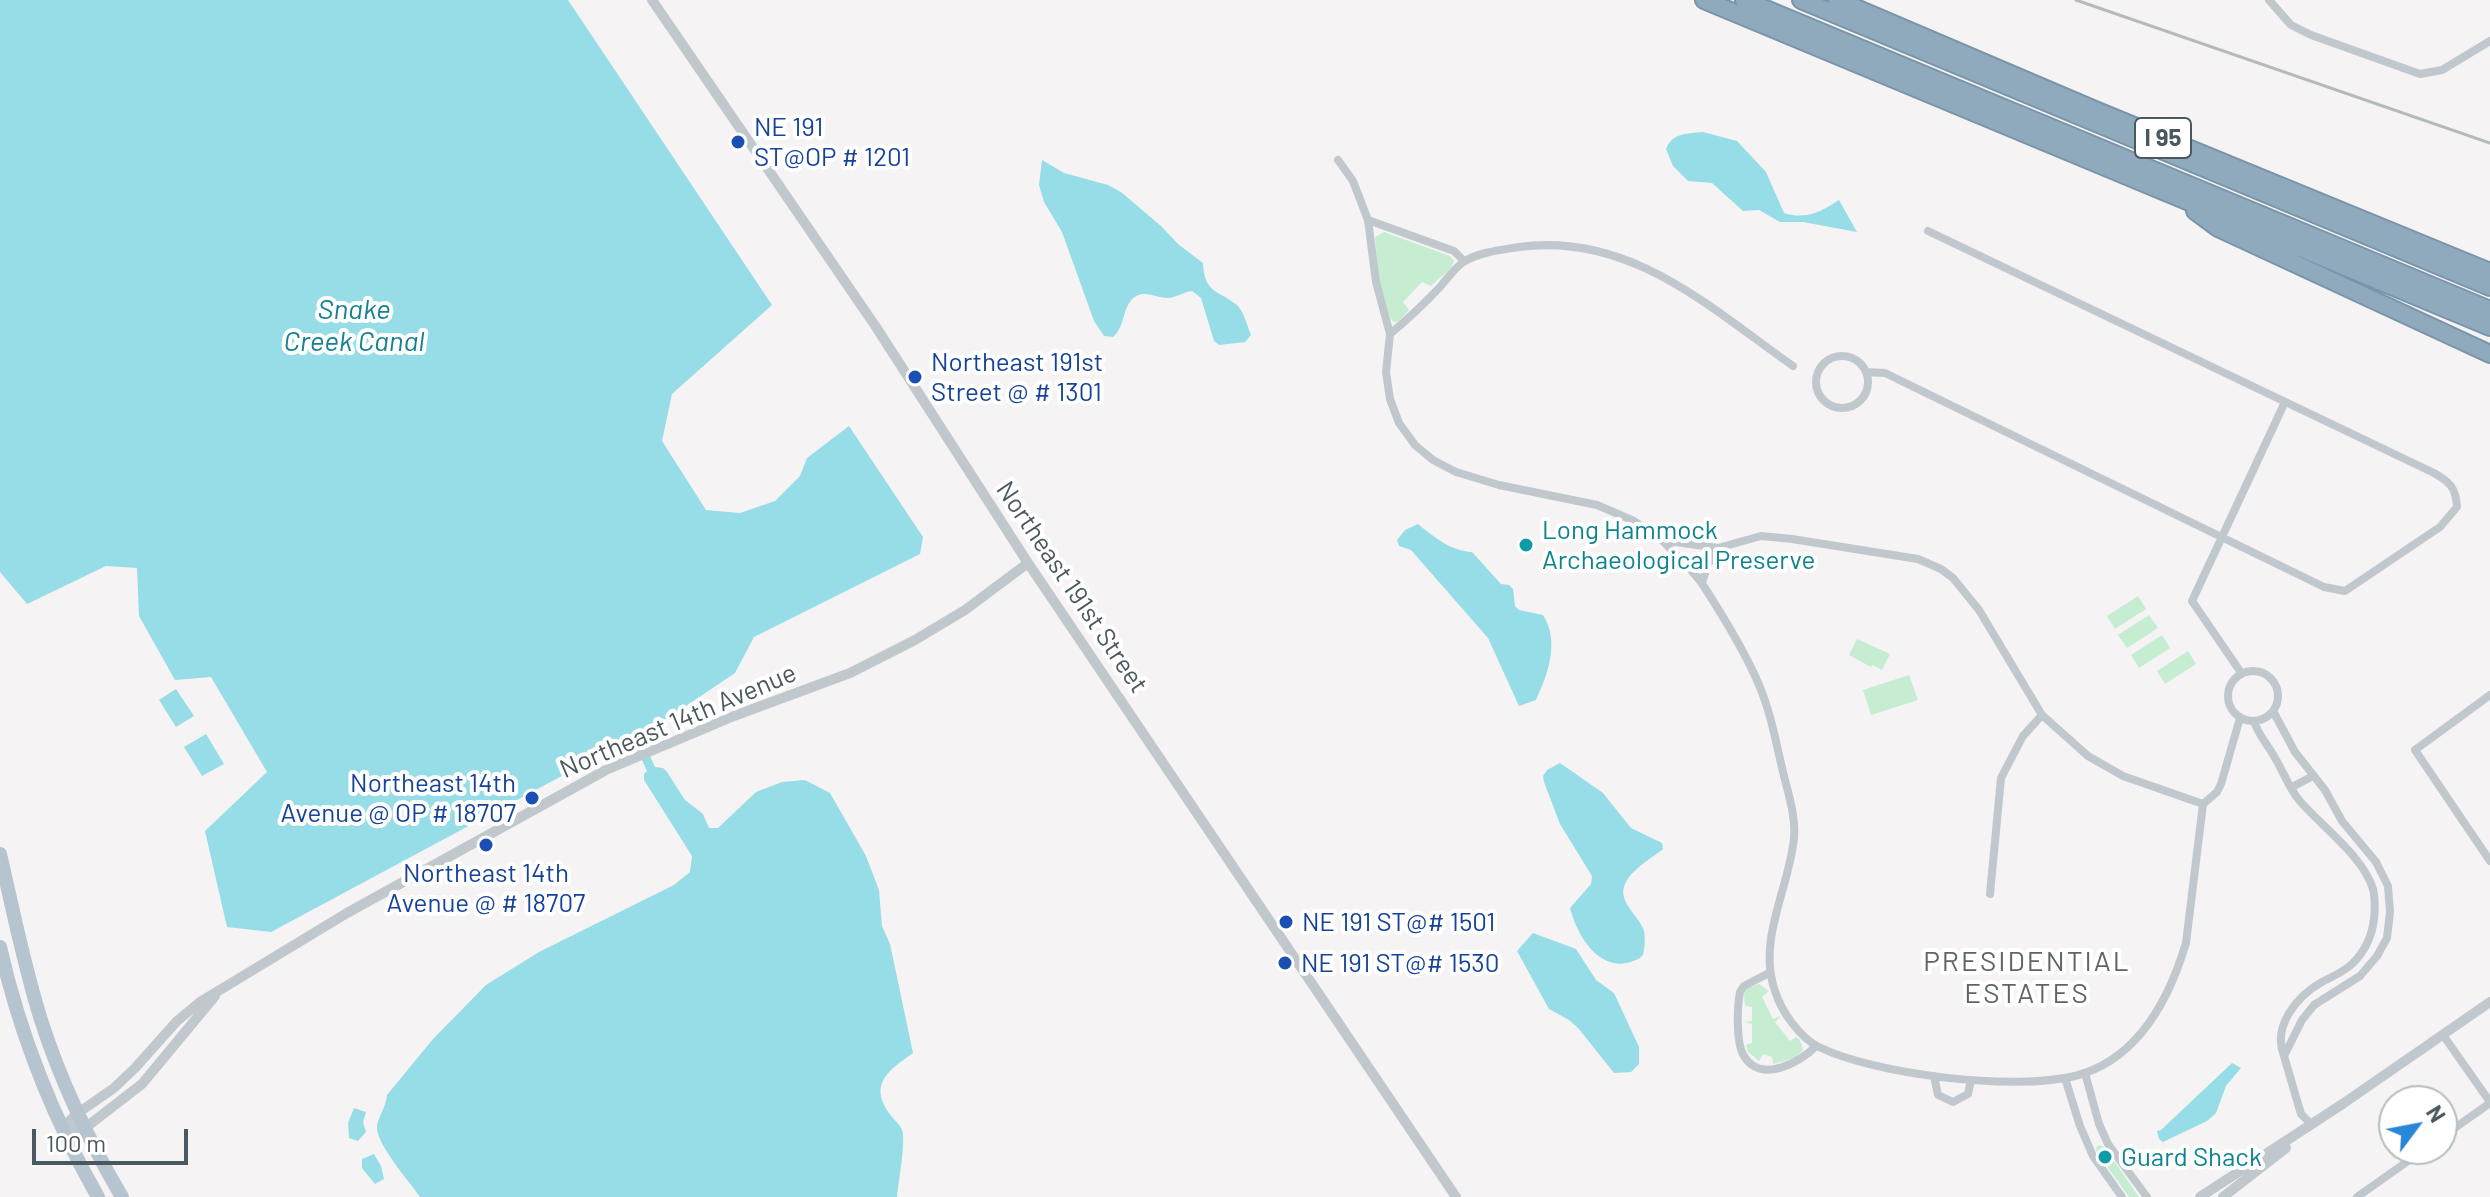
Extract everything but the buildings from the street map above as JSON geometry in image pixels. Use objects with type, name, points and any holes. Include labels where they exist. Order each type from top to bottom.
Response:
[{"type":"highway","name":"I 95","points":[[1704,0],[2490,327]]},
{"type":"highway","points":[[1744,0],[2490,310]]},
{"type":"highway","points":[[1801,0],[2490,287]]},
{"type":"highway","name":"I 95","points":[[1837,0],[2490,272]]},
{"type":"highway","points":[[2175,196],[2218,228],[2490,354]]},
{"type":"main road","points":[[0,854],[35,1001],[78,1113],[122,1197]]},
{"type":"main road","points":[[0,947],[20,1023],[41,1081],[98,1197]]},
{"type":"street","name":"Northeast 191st Street","points":[[652,0],[876,327],[1028,563],[1456,1197]]},
{"type":"street","points":[[2269,0],[2291,25],[2311,35],[2420,74],[2442,70],[2490,41]]},
{"type":"street","points":[[1338,160],[1353,181],[1368,220],[1376,282],[1390,334],[1386,372],[1390,399],[1399,423],[1415,445],[1433,460],[1456,472],[1499,485],[1597,505],[1634,521],[1662,540],[1702,583],[1759,684],[1770,716],[1793,814],[1794,837],[1769,948],[1769,973],[1783,1009],[1799,1031],[1816,1046],[1865,1063],[1971,1080],[2065,1078],[2085,1073],[2136,1040],[2158,1012],[2168,993],[2186,943],[2203,804],[2221,784],[2240,718]]},
{"type":"street","points":[[1368,220],[1454,251],[1464,261]]},
{"type":"street","points":[[1866,372],[1885,373],[2324,587],[2345,591],[2440,527],[2457,507],[2456,492],[2448,481],[1928,231]]},
{"type":"street","points":[[1390,334],[1415,314],[1464,261],[1496,251],[1535,245],[1576,248],[1640,264],[1671,280],[1793,366]]},
{"type":"street","points":[[1833,356],[1851,356],[1859,361],[1866,372],[1866,393],[1855,405],[1847,408],[1831,406],[1819,395],[1816,377],[1825,361],[1833,356]]},
{"type":"street","points":[[2242,674],[2192,601],[2285,402]]},
{"type":"street","points":[[1662,540],[1718,548],[1761,536],[1792,539],[1918,559],[1941,569],[1953,578],[1979,610],[2042,715],[2088,756],[2123,776],[2203,804]]},
{"type":"street","points":[[1702,583],[1707,566],[1718,548]]},
{"type":"street","name":"Northeast 14th Avenue","points":[[62,1128],[125,1078],[177,1021],[219,991],[459,849],[630,759],[850,673],[965,610],[1028,563]]},
{"type":"street","points":[[2257,672],[2271,680],[2278,695],[2273,711],[2267,717],[2254,721],[2240,718],[2231,708],[2230,685],[2242,674],[2257,672]]},
{"type":"street","points":[[2490,695],[2415,750],[2490,861]]},
{"type":"street","points":[[2273,711],[2295,752],[2342,821],[2376,862],[2388,886],[2387,938],[2377,956],[2360,976],[2314,1005],[2302,1020],[2284,1056]]},
{"type":"street","points":[[1990,894],[2001,778],[2023,736],[2042,715]]},
{"type":"street","points":[[2254,721],[2298,798],[2362,868],[2374,890],[2374,920],[2369,941],[2354,962],[2341,973],[2301,997],[2284,1022],[2279,1044],[2301,1114],[2311,1124]]},
{"type":"street","points":[[2292,787],[2313,776]]},
{"type":"street","points":[[1769,973],[1744,986],[1740,992],[1740,1047],[1744,1059],[1753,1065],[1774,1069],[1801,1061],[1816,1046]]},
{"type":"street","name":"Northeast 14th Avenue","points":[[85,1128],[142,1084],[219,991]]},
{"type":"street","points":[[2200,1197],[2490,1002]]},
{"type":"street","points":[[2443,1035],[2490,1102],[2458,1125]]},
{"type":"street","points":[[2085,1073],[2102,1132],[2147,1197]]},
{"type":"street","points":[[1934,1076],[1935,1090],[1947,1102],[1964,1098],[1971,1080]]},
{"type":"street","points":[[2065,1078],[2093,1156],[2122,1197]]},
{"type":"street","points":[[2223,1197],[2344,1103]]},
{"type":"street","points":[[62,1128],[85,1128]]},
{"type":"street","points":[[2087,1141],[2102,1132]]},
{"type":"street","points":[[2357,1197],[2402,1165]]},
{"type":"green space","points":[[1384,232],[1450,256],[1454,261],[1451,268],[1431,286],[1422,282],[1403,302],[1409,310],[1394,322],[1385,306],[1378,270],[1375,237]]},
{"type":"green space","points":[[2138,596],[2146,609],[2115,629],[2107,616]]},
{"type":"green space","points":[[2149,615],[2158,628],[2127,648],[2118,635]]},
{"type":"green space","points":[[2162,635],[2170,648],[2139,668],[2131,655]]},
{"type":"green space","points":[[1857,639],[1890,654],[1882,670],[1849,655]]},
{"type":"green space","points":[[2188,651],[2196,664],[2165,684],[2157,671]]},
{"type":"green space","points":[[1909,675],[1918,700],[1871,715],[1863,690]]},
{"type":"green space","points":[[1759,984],[1769,991],[1762,997],[1773,1019],[1781,1016],[1775,1022],[1790,1041],[1796,1037],[1800,1040],[1803,1050],[1795,1058],[1773,1064],[1772,1057],[1763,1054],[1759,1061],[1748,1052],[1746,1045],[1752,1043],[1752,1024],[1744,1022],[1752,1021],[1752,1007],[1745,1006],[1744,994],[1748,988]]},
{"type":"green space","points":[[2100,1145],[2139,1197],[2129,1197],[2096,1151]]},
{"type":"water","name":"Snake Creek Canal","points":[[0,0],[568,0],[772,305],[672,394],[662,441],[706,510],[740,513],[775,501],[800,476],[807,458],[849,426],[923,537],[920,554],[754,637],[735,673],[646,733],[643,741],[655,767],[667,772],[685,800],[703,814],[709,828],[718,828],[756,792],[782,782],[805,780],[830,793],[866,856],[879,890],[882,926],[890,944],[913,1053],[888,1073],[881,1088],[885,1107],[903,1134],[897,1197],[420,1197],[401,1172],[381,1142],[377,1126],[387,1095],[433,1039],[486,985],[539,952],[674,885],[690,872],[692,856],[644,780],[647,771],[635,745],[625,742],[271,932],[227,927],[205,831],[267,772],[211,677],[175,680],[139,616],[137,568],[106,566],[27,604],[0,572]]},
{"type":"water","points":[[1703,132],[1737,141],[1766,172],[1784,213],[1799,216],[1813,214],[1839,200],[1857,232],[1803,222],[1780,222],[1759,210],[1743,211],[1712,183],[1688,181],[1673,166],[1666,149],[1672,139]]},
{"type":"water","points":[[1042,160],[1064,173],[1108,185],[1121,192],[1203,263],[1209,286],[1242,311],[1251,335],[1245,342],[1219,345],[1214,341],[1201,298],[1192,291],[1167,298],[1139,295],[1127,306],[1117,333],[1113,337],[1104,336],[1094,321],[1062,232],[1044,202],[1039,185]]},
{"type":"water","points":[[1418,524],[1450,546],[1472,552],[1501,584],[1513,589],[1515,606],[1519,610],[1543,615],[1551,636],[1551,647],[1545,680],[1536,700],[1519,706],[1488,638],[1411,550],[1399,546],[1397,540],[1405,530]]},
{"type":"water","points":[[176,689],[194,716],[176,727],[159,700]]},
{"type":"water","points":[[206,734],[224,764],[202,776],[184,747]]},
{"type":"water","points":[[1560,763],[1603,793],[1631,828],[1662,843],[1663,849],[1635,870],[1624,887],[1624,899],[1644,933],[1643,954],[1635,960],[1621,964],[1600,957],[1584,941],[1573,919],[1570,908],[1591,884],[1592,876],[1560,824],[1544,782],[1543,776],[1547,770]]},
{"type":"water","points":[[1533,933],[1576,949],[1596,980],[1614,993],[1639,1047],[1639,1064],[1631,1072],[1614,1073],[1579,1029],[1549,1009],[1517,951]]},
{"type":"water","points":[[2232,1063],[2241,1068],[2226,1086],[2216,1113],[2207,1121],[2163,1142],[2159,1139],[2157,1131]]},
{"type":"water","points":[[354,1108],[366,1112],[363,1122],[366,1132],[358,1141],[349,1138],[348,1123]]},
{"type":"water","points":[[374,1154],[384,1179],[375,1184],[362,1168],[362,1159]]},
{"type":"railway","points":[[2076,0],[2490,143]]},
{"type":"place","name":"NE 191 ST@OP # 1201","points":[[738,142]]},
{"type":"place","name":"Northeast 191st Street @ # 1301","points":[[915,377]]},
{"type":"place","name":"Long Hammock Archaeological Preserve","points":[[1526,545]]},
{"type":"place","name":"Northeast 14th Avenue @ OP # 18707","points":[[532,798]]},
{"type":"place","name":"Northeast 14th Avenue @ # 18707","points":[[486,845]]},
{"type":"place","name":"NE 191 ST@# 1501","points":[[1286,922]]},
{"type":"place","name":"NE 191 ST@# 1530","points":[[1285,963]]},
{"type":"place","name":"Guard Shack","points":[[2105,1157]]},
{"type":"district","name":"PRESIDENTIAL ESTATES","points":[[2027,978]]}]
